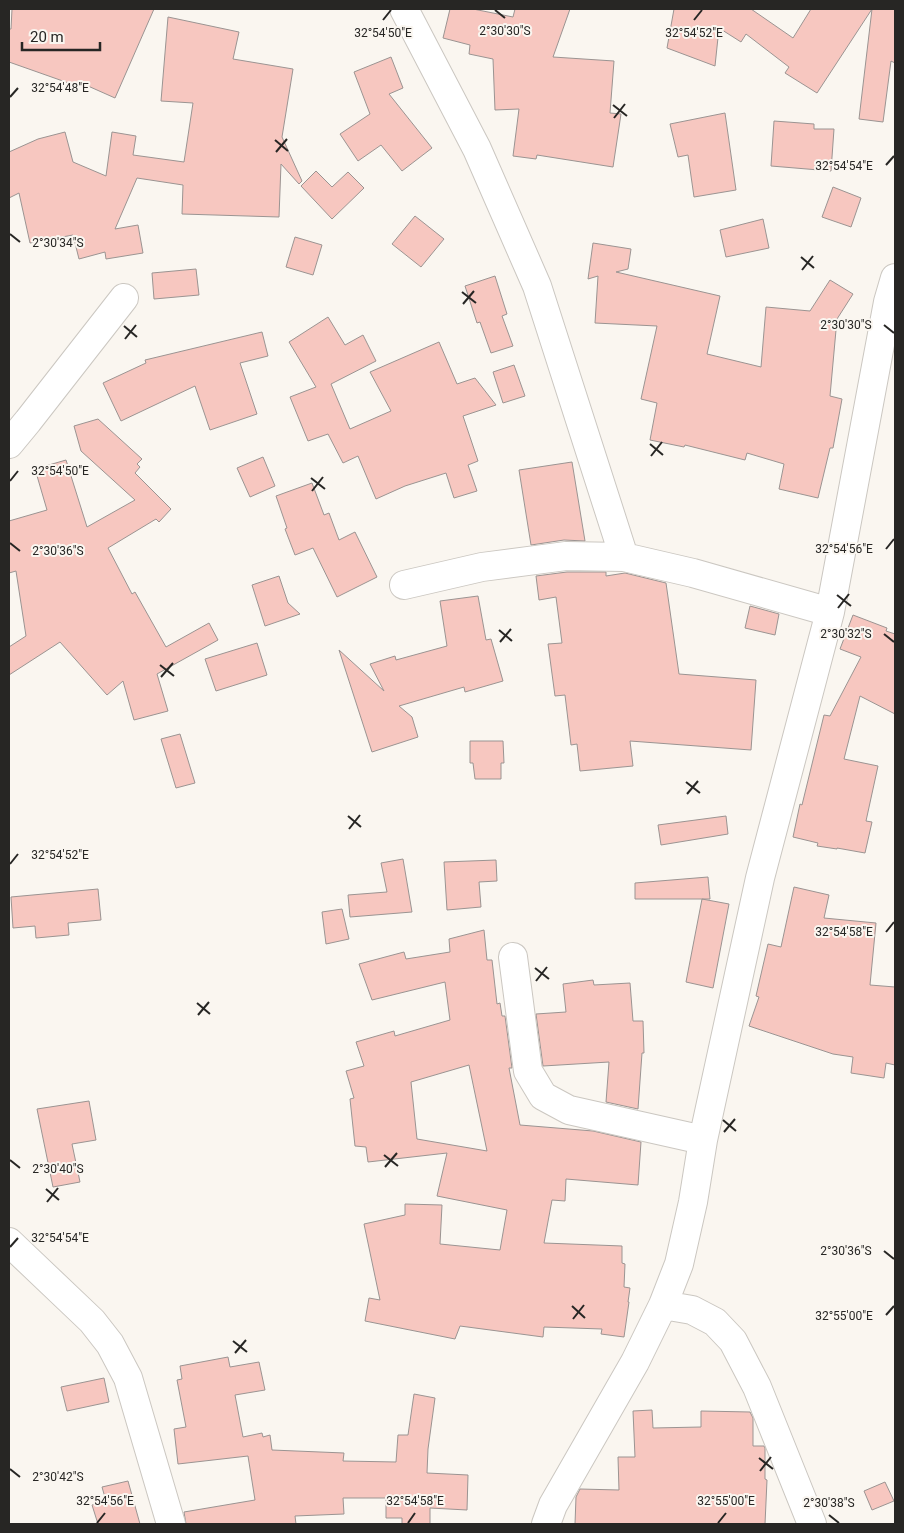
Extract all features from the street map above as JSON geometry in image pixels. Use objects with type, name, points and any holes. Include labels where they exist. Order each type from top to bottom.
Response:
[{"type":"street","points":[[404,9],[477,149],[537,286],[624,557]]},
{"type":"street","points":[[546,1524],[553,1505],[636,1362],[664,1305],[679,1264],[760,878],[830,612],[888,302],[895,278]]},
{"type":"street","points":[[9,444],[124,298]]},
{"type":"street","points":[[404,585],[482,567],[566,556],[624,557],[693,572],[830,612]]},
{"type":"street","points":[[514,957],[528,1071],[543,1096],[568,1110],[704,1140]]},
{"type":"street","points":[[9,1242],[92,1321],[110,1344],[128,1378],[171,1524]]},
{"type":"street","points":[[664,1305],[692,1310],[715,1322],[733,1341],[757,1387],[812,1524]]},
{"type":"building","points":[[12,9],[154,9],[115,98],[79,82],[77,86],[9,62],[9,29],[11,29]]},
{"type":"building","points":[[450,9],[473,9],[513,17],[515,9],[570,9],[553,57],[614,61],[610,113],[621,114],[613,167],[537,155],[536,159],[513,156],[519,109],[495,110],[493,59],[469,54],[470,45],[443,38]]},
{"type":"building","points":[[674,9],[751,9],[793,38],[811,9],[872,9],[817,93],[785,73],[789,67],[746,34],[741,42],[719,28],[715,66],[667,48]]},
{"type":"building","points":[[872,9],[895,9],[895,63],[891,61],[883,122],[859,119]]},
{"type":"building","points":[[168,17],[239,32],[233,59],[293,69],[282,137],[302,181],[299,184],[281,164],[279,217],[182,214],[183,185],[137,178],[115,229],[138,225],[143,253],[106,259],[105,252],[79,259],[73,235],[30,243],[19,193],[9,198],[9,152],[38,139],[65,132],[73,162],[106,176],[112,132],[136,136],[133,155],[184,162],[193,103],[161,101]]},
{"type":"building","points":[[391,57],[403,88],[389,94],[432,148],[402,171],[381,145],[358,161],[340,134],[370,114],[354,72]]},
{"type":"building","points":[[725,113],[736,190],[694,197],[688,155],[678,157],[670,124]]},
{"type":"building","points":[[774,121],[814,124],[814,129],[834,129],[831,171],[771,166]]},
{"type":"building","points":[[316,171],[332,187],[348,172],[364,188],[332,219],[301,186]]},
{"type":"building","points":[[833,187],[861,198],[851,227],[822,217]]},
{"type":"building","points":[[415,216],[444,239],[421,267],[392,244]]},
{"type":"building","points":[[763,219],[769,248],[726,257],[720,230]]},
{"type":"building","points":[[295,237],[322,245],[313,275],[286,267]]},
{"type":"building","points":[[593,243],[631,249],[628,269],[616,272],[720,296],[707,354],[761,367],[766,307],[810,311],[830,280],[853,294],[837,319],[830,396],[842,399],[833,448],[830,448],[818,498],[779,489],[784,464],[747,453],[745,460],[685,445],[684,447],[650,440],[657,403],[641,399],[657,326],[595,323],[598,276],[588,279]]},
{"type":"building","points":[[196,269],[199,295],[154,299],[152,273]]},
{"type":"building","points":[[495,276],[507,314],[502,316],[513,346],[491,353],[480,322],[477,323],[465,286]]},
{"type":"building","points":[[328,317],[345,345],[363,335],[376,361],[331,384],[350,429],[391,411],[370,372],[439,342],[457,384],[475,378],[496,405],[463,416],[478,461],[468,465],[477,491],[454,498],[446,473],[405,486],[376,499],[358,456],[343,463],[328,434],[308,441],[290,397],[316,387],[289,342]]},
{"type":"building","points":[[262,332],[268,356],[240,363],[257,414],[210,430],[195,386],[121,421],[103,383],[146,363],[145,360]]},
{"type":"building","points":[[514,365],[525,396],[503,403],[493,372]]},
{"type":"building","points":[[98,419],[142,459],[137,464],[140,467],[135,473],[171,509],[159,522],[156,519],[108,548],[132,594],[135,592],[166,647],[209,623],[218,640],[157,674],[168,711],[134,720],[123,681],[107,695],[60,642],[9,675],[9,647],[26,636],[16,571],[9,573],[9,521],[47,510],[35,469],[66,460],[87,527],[135,500],[81,451],[74,426]]},
{"type":"building","points":[[263,457],[275,486],[250,497],[237,468]]},
{"type":"building","points":[[572,462],[585,541],[564,540],[531,545],[519,470]]},
{"type":"building","points":[[312,483],[324,515],[329,513],[339,540],[355,532],[377,577],[337,597],[313,548],[295,555],[285,529],[287,528],[276,496]]},
{"type":"building","points":[[567,572],[606,572],[606,576],[625,573],[666,583],[679,674],[756,680],[751,750],[630,741],[633,766],[580,771],[577,744],[571,745],[565,695],[555,696],[548,644],[562,643],[556,597],[539,600],[536,576]]},
{"type":"building","points":[[279,576],[288,603],[300,614],[265,626],[252,585]]},
{"type":"building","points":[[478,596],[486,640],[491,639],[503,681],[465,692],[464,687],[399,706],[412,717],[418,737],[372,752],[339,650],[384,691],[370,664],[395,656],[396,660],[447,646],[440,601]]},
{"type":"building","points":[[750,606],[779,614],[775,635],[745,628]]},
{"type":"building","points":[[853,615],[887,628],[886,631],[895,634],[895,714],[860,696],[844,759],[878,766],[866,821],[872,822],[865,853],[817,846],[818,843],[793,837],[824,715],[830,716],[861,657],[840,649]]},
{"type":"building","points":[[257,643],[267,675],[216,691],[205,659]]},
{"type":"building","points":[[180,734],[195,783],[176,788],[161,739]]},
{"type":"building","points":[[470,741],[503,741],[504,763],[501,763],[501,779],[475,779],[473,763],[470,763]]},
{"type":"building","points":[[726,816],[728,834],[661,845],[658,825]]},
{"type":"building","points":[[403,859],[412,912],[350,917],[348,895],[387,892],[381,863]]},
{"type":"building","points":[[496,860],[497,881],[479,882],[481,907],[447,910],[444,862]]},
{"type":"building","points":[[708,877],[710,899],[635,899],[635,883]]},
{"type":"building","points":[[794,887],[829,895],[824,918],[876,923],[870,985],[895,987],[895,1065],[886,1063],[884,1078],[851,1073],[853,1057],[833,1054],[749,1026],[759,997],[756,996],[768,944],[781,947]]},
{"type":"building","points":[[98,889],[101,920],[68,923],[69,935],[36,938],[35,926],[13,928],[11,897]]},
{"type":"building","points":[[702,899],[729,904],[713,988],[686,982]]},
{"type":"building","points":[[342,909],[349,939],[326,944],[322,912]]},
{"type":"building","points":[[484,930],[487,960],[492,960],[497,1004],[500,1003],[502,1016],[505,1016],[512,1068],[509,1068],[520,1125],[593,1131],[641,1142],[638,1185],[566,1179],[565,1201],[552,1200],[544,1243],[622,1246],[622,1263],[625,1264],[624,1287],[630,1288],[624,1337],[601,1334],[602,1329],[544,1327],[543,1337],[460,1326],[455,1339],[365,1321],[369,1298],[380,1300],[364,1224],[405,1215],[405,1204],[442,1205],[440,1244],[500,1250],[507,1210],[437,1196],[447,1153],[368,1162],[366,1147],[355,1146],[350,1099],[354,1098],[346,1071],[364,1066],[356,1042],[394,1031],[395,1036],[450,1020],[445,982],[372,1000],[359,964],[404,952],[406,959],[450,952],[449,939]],"holes":[[[469,1065],[487,1151],[417,1139],[411,1082]]]},
{"type":"building","points":[[593,980],[594,985],[630,983],[633,1021],[643,1021],[644,1053],[642,1053],[638,1109],[606,1102],[609,1062],[543,1066],[536,1014],[566,1012],[563,984]]},
{"type":"building","points":[[89,1101],[96,1140],[72,1144],[80,1182],[53,1187],[37,1109]]},
{"type":"building","points":[[228,1357],[230,1367],[259,1362],[265,1390],[235,1395],[243,1437],[262,1433],[263,1437],[270,1435],[272,1450],[344,1453],[343,1461],[396,1462],[398,1435],[408,1435],[414,1394],[435,1398],[428,1449],[427,1473],[468,1475],[467,1510],[430,1508],[430,1524],[402,1524],[402,1518],[386,1518],[386,1498],[343,1498],[344,1514],[295,1516],[296,1524],[186,1524],[184,1512],[255,1500],[248,1456],[178,1464],[174,1429],[186,1427],[177,1380],[182,1379],[180,1366]]},
{"type":"building","points":[[104,1378],[109,1402],[67,1411],[61,1387]]},
{"type":"building","points":[[652,1410],[653,1428],[701,1427],[701,1411],[750,1412],[753,1418],[753,1446],[764,1446],[765,1448],[765,1479],[767,1480],[765,1524],[575,1524],[576,1497],[580,1489],[619,1490],[618,1457],[635,1457],[633,1411]]},
{"type":"building","points":[[128,1481],[140,1524],[98,1524],[92,1505],[106,1501],[102,1487]]},
{"type":"building","points":[[885,1482],[894,1501],[872,1510],[864,1491]]}]
